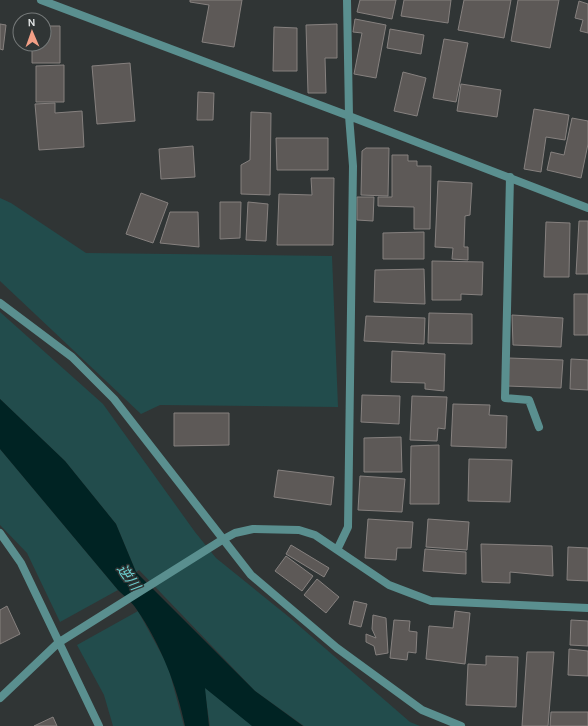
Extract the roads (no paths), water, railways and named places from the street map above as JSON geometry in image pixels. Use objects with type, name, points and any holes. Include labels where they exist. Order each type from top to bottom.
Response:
[{"type":"street","points":[[41,0],[588,208]]},
{"type":"street","points":[[337,550],[348,527],[353,166],[349,116],[347,0]]},
{"type":"street","points":[[510,178],[505,398],[530,400],[539,427]]},
{"type":"street","points":[[0,303],[72,357],[114,399],[250,575],[337,648],[422,710],[461,726]]},
{"type":"street","points":[[0,698],[58,643],[222,540],[235,533],[253,529],[299,530],[316,536],[390,585],[431,601],[588,608]]},
{"type":"street","points":[[0,533],[21,563],[99,726]]},
{"type":"water","name":"逆川","points":[[0,399],[65,461],[116,524],[136,572],[255,691],[303,726],[252,726],[205,688],[209,726],[185,726],[182,711],[167,665],[153,636],[137,610],[118,590],[0,449]]}]
